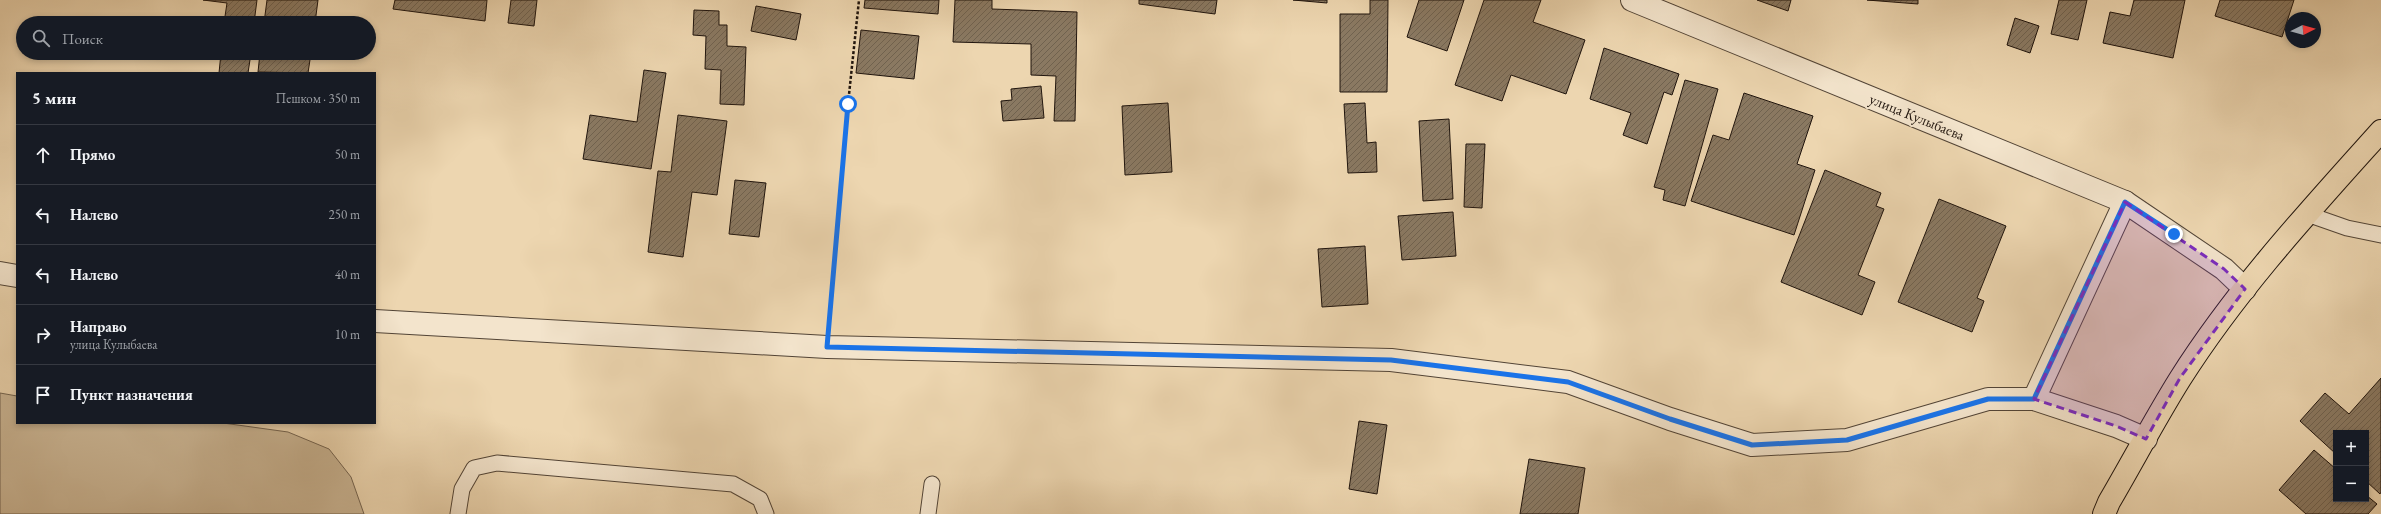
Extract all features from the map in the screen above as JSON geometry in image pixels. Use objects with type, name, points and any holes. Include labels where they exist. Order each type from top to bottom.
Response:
[{"type":"main road","points":[[2106,508],[2180,378],[2245,289],[2307,214],[2381,131]]},
{"type":"street","name":"улица Кулыбаева","points":[[1632,0],[2125,202],[2224,269],[2245,289]]},
{"type":"street","points":[[2034,399],[2125,202]]},
{"type":"street","points":[[0,273],[16,276]]},
{"type":"street","points":[[376,321],[827,347],[1391,360],[1568,382],[1670,419],[1752,445],[1847,440],[1988,399],[2034,399],[2116,426],[2146,439]]},
{"type":"lane","points":[[2307,214],[2347,228],[2381,235]]},
{"type":"lane","points":[[458,514],[462,489],[474,468],[497,463],[733,484],[760,499],[766,514]]},
{"type":"lane","points":[[928,514],[932,484]]},
{"type":"path","points":[[827,347],[848,104],[859,0]]},
{"type":"highlighted area","points":[[2125,202],[2224,269],[2245,289],[2180,378],[2146,439],[2116,426],[2034,399]]},
{"type":"shaded area","points":[[0,393],[16,396],[16,424],[230,424],[288,432],[329,449],[351,477],[364,514],[0,514]]},
{"type":"building","points":[[203,0],[257,0],[255,16],[225,16],[227,3]]},
{"type":"building","points":[[267,0],[318,0],[316,16],[265,16]]},
{"type":"building","points":[[395,0],[487,0],[485,21],[393,9]]},
{"type":"building","points":[[511,0],[537,0],[534,26],[508,23]]},
{"type":"building","points":[[865,0],[939,0],[938,14],[864,8]]},
{"type":"building","points":[[955,0],[992,0],[992,9],[1077,12],[1075,121],[1054,121],[1056,76],[1031,75],[1031,44],[953,42]]},
{"type":"building","points":[[1139,0],[1217,0],[1215,14],[1139,4]]},
{"type":"building","points":[[1293,0],[1327,0],[1327,3]]},
{"type":"building","points":[[1370,0],[1388,0],[1387,92],[1340,92],[1340,14],[1370,14]]},
{"type":"building","points":[[1419,0],[1464,0],[1447,51],[1407,37]]},
{"type":"building","points":[[1484,0],[1541,0],[1533,22],[1585,40],[1566,94],[1511,75],[1502,101],[1455,85]]},
{"type":"building","points":[[1757,0],[1791,0],[1788,11]]},
{"type":"building","points":[[1867,0],[1918,0],[1918,4]]},
{"type":"building","points":[[2059,0],[2087,0],[2078,40],[2051,34]]},
{"type":"building","points":[[2134,0],[2185,0],[2173,58],[2103,43],[2110,12],[2130,16]]},
{"type":"building","points":[[2220,0],[2294,0],[2290,12],[2285,12],[2285,28],[2282,37],[2215,16]]},
{"type":"building","points":[[756,6],[801,14],[796,40],[751,31]]},
{"type":"building","points":[[694,10],[719,11],[719,25],[727,25],[727,46],[746,47],[744,105],[720,104],[721,70],[705,69],[706,36],[693,35]]},
{"type":"building","points":[[2015,18],[2039,26],[2030,53],[2007,45]]},
{"type":"building","points":[[861,30],[919,36],[914,79],[856,73]]},
{"type":"building","points":[[1604,48],[1679,74],[1672,95],[1664,92],[1647,144],[1623,135],[1631,113],[1590,99]]},
{"type":"building","points":[[220,60],[250,60],[248,72],[219,72]]},
{"type":"building","points":[[259,60],[310,60],[308,72],[258,72]]},
{"type":"building","points":[[644,70],[666,73],[651,169],[583,159],[590,115],[637,122]]},
{"type":"building","points":[[1685,80],[1718,89],[1685,206],[1663,200],[1665,190],[1654,187]]},
{"type":"building","points":[[1041,86],[1044,118],[1003,121],[1001,101],[1012,100],[1011,89]]},
{"type":"building","points":[[1744,93],[1813,116],[1797,164],[1815,170],[1794,235],[1691,201],[1713,135],[1729,140]]},
{"type":"building","points":[[1168,103],[1172,172],[1125,175],[1122,106]]},
{"type":"building","points":[[1365,103],[1367,143],[1376,142],[1377,172],[1348,173],[1344,104]]},
{"type":"building","points":[[678,115],[727,121],[717,195],[692,192],[683,257],[648,252],[658,171],[671,172]]},
{"type":"building","points":[[1449,119],[1453,199],[1423,201],[1419,121]]},
{"type":"building","points":[[1466,144],[1485,144],[1482,208],[1464,207]]},
{"type":"building","points":[[1825,170],[1881,193],[1876,206],[1884,209],[1858,275],[1875,282],[1862,315],[1781,282]]},
{"type":"building","points":[[735,180],[766,183],[759,237],[729,234]]},
{"type":"building","points":[[1939,199],[2006,226],[1977,298],[1984,301],[1972,332],[1898,302]]},
{"type":"building","points":[[1453,212],[1456,256],[1402,260],[1398,216]]},
{"type":"building","points":[[1365,246],[1368,304],[1322,307],[1318,249]]},
{"type":"building","points":[[2381,378],[2380,494],[2369,484],[2369,430],[2333,430],[2333,451],[2300,421],[2325,393],[2349,414]]},
{"type":"building","points":[[1359,421],[1387,425],[1377,494],[1349,489]]},
{"type":"building","points":[[2314,450],[2333,466],[2333,502],[2369,502],[2369,497],[2377,504],[2368,514],[2306,514],[2279,490]]},
{"type":"building","points":[[1529,459],[1585,468],[1578,514],[1520,514]]},
{"type":"route","points":[[848,104],[827,347],[1391,360],[1568,382],[1670,419],[1752,445],[1847,440],[1988,399],[2034,399],[2125,202],[2174,234]]}]
